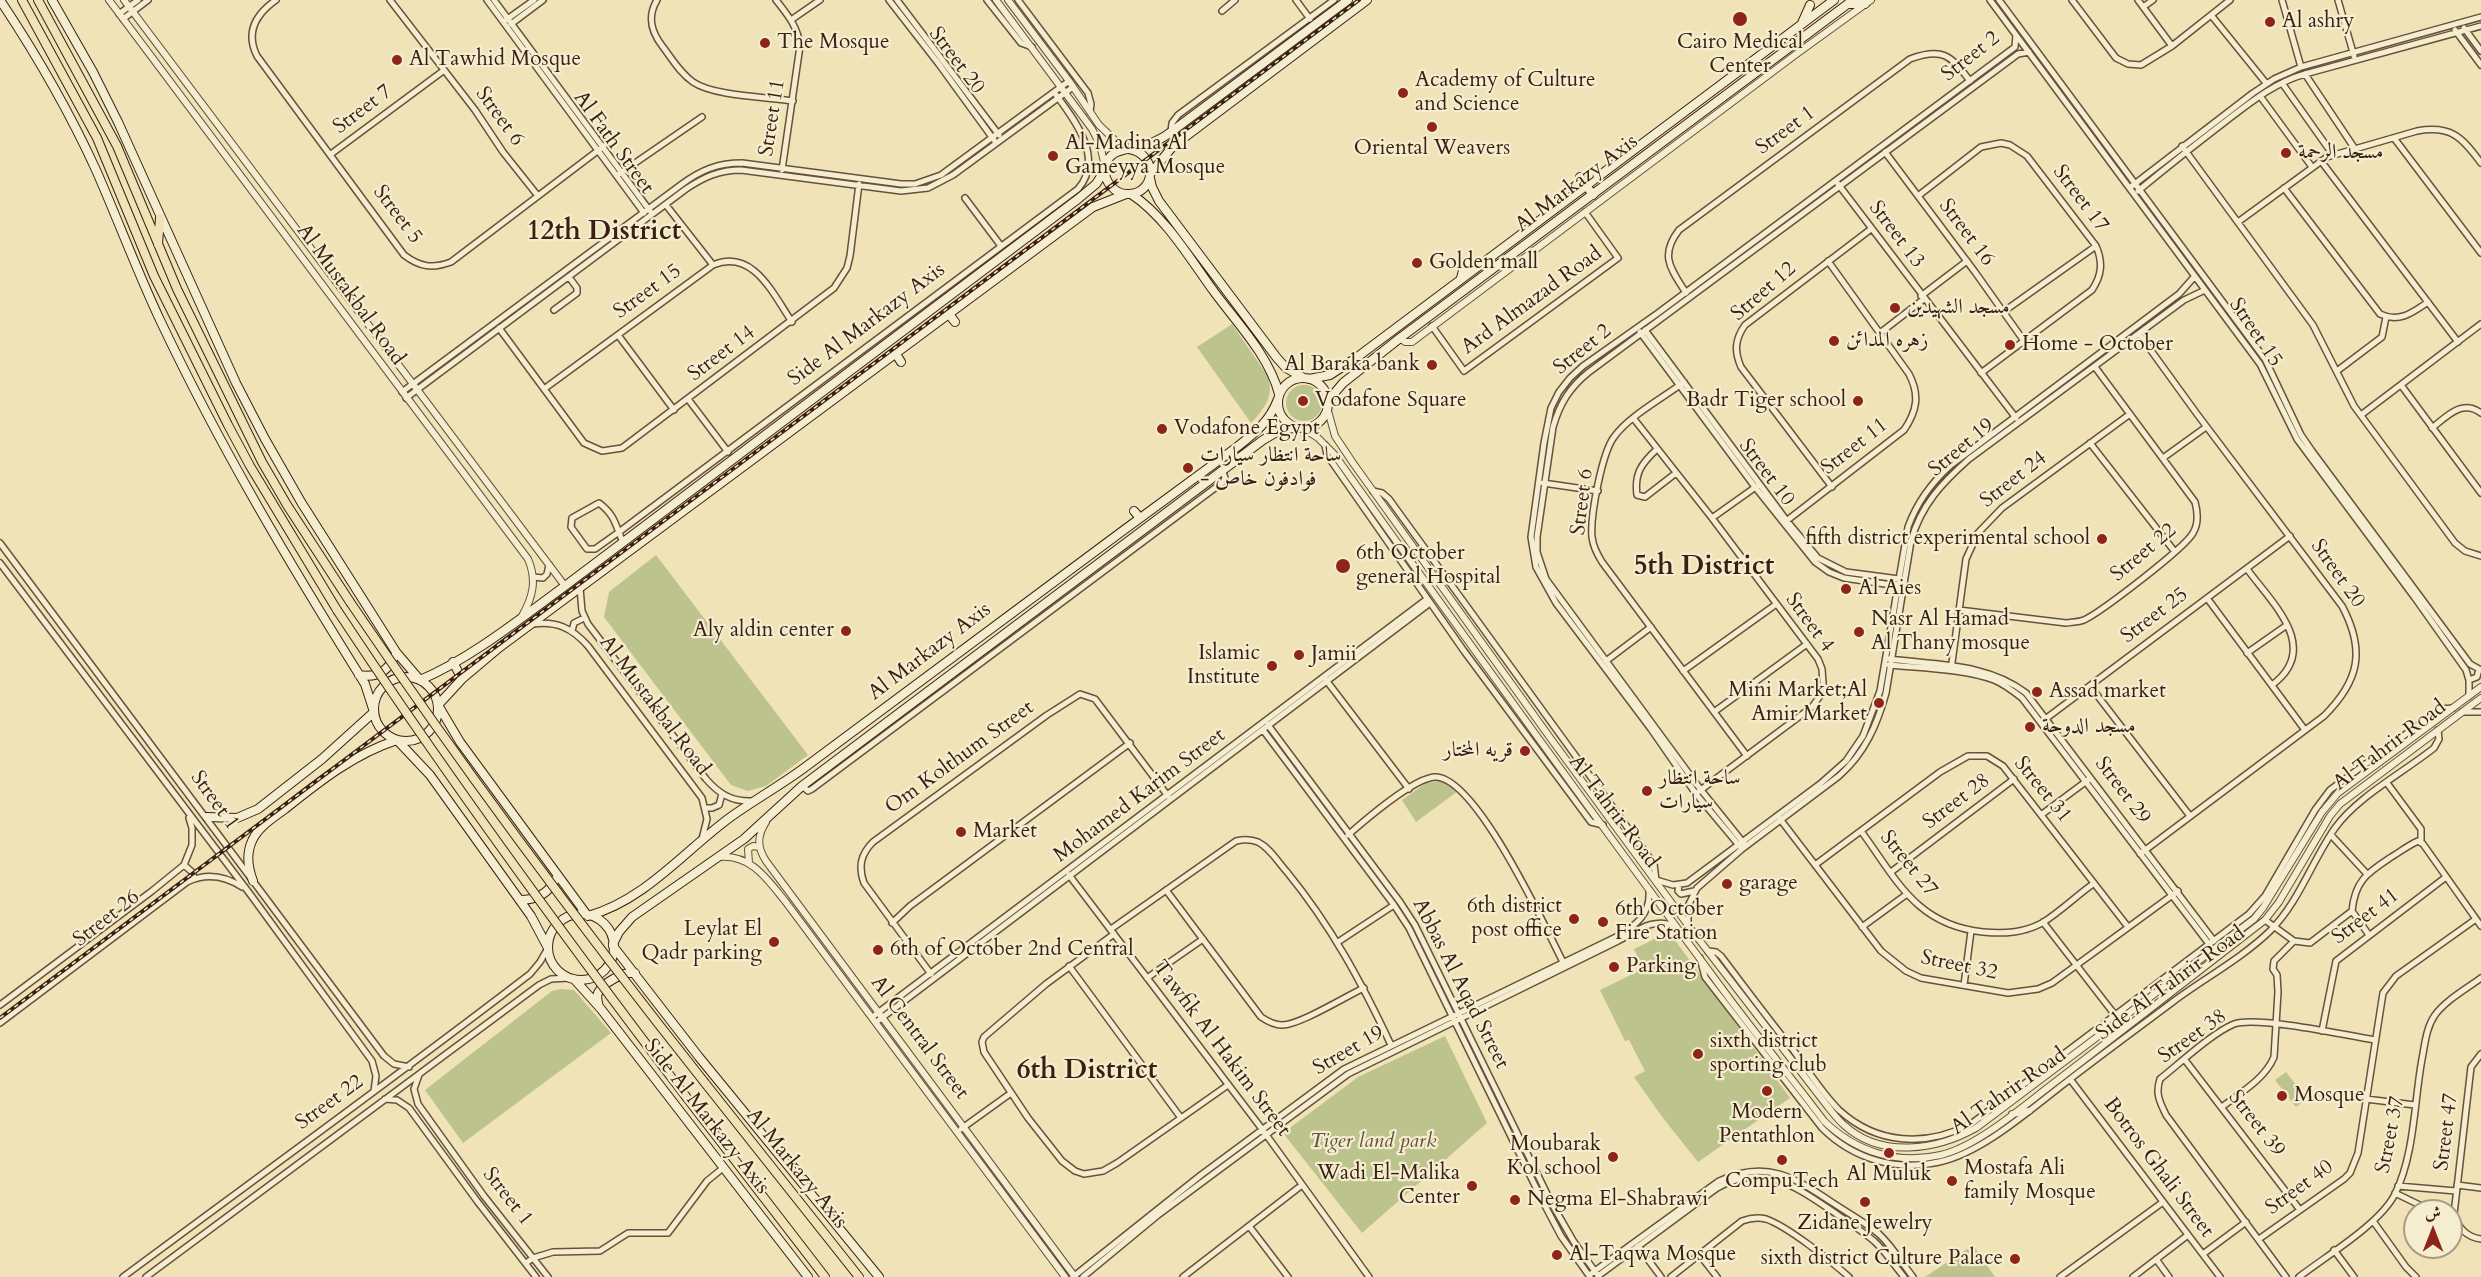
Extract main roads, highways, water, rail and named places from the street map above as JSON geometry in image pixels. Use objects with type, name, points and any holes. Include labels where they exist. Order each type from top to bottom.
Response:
[{"type":"highway","name":"Al Markazy Axis","points":[[22,0],[97,138],[154,276],[228,425],[255,476],[337,610],[450,775],[602,986],[825,1277]]},
{"type":"highway","name":"Al Markazy Axis","points":[[38,0],[108,127],[158,247],[262,462],[287,505],[407,687],[517,837],[629,988],[858,1277]]},
{"type":"highway","points":[[158,247],[160,218]]},
{"type":"main road","points":[[0,0],[78,133],[160,320],[210,420],[263,517],[369,692],[381,730],[397,740],[430,775],[520,900],[548,948],[553,964],[560,972],[572,978],[586,979],[602,972],[612,957],[613,945],[610,933],[603,924],[588,916],[460,742],[438,705],[432,690],[420,680],[396,652],[301,502],[236,383],[93,72],[52,0]]},
{"type":"main road","points":[[207,817],[230,819],[249,814],[300,778],[374,712],[377,694],[386,684],[405,677],[420,680],[453,663],[521,618],[623,542],[735,450],[1076,196],[1096,184],[1112,155],[1159,140],[1348,0]]},
{"type":"main road","points":[[253,880],[248,857],[254,837],[264,825],[358,756],[397,740],[412,740],[426,734],[436,721],[438,705],[462,679],[531,625],[1093,207],[1140,190],[1173,146],[1367,0]]},
{"type":"main road","name":"Al Markazy Axis","points":[[1307,379],[1320,378],[1335,372],[1834,0]]},
{"type":"main road","points":[[1850,2],[1868,2]]},
{"type":"main road","name":"Al Markazy Axis","points":[[1327,404],[1340,386],[1400,338],[1539,237],[1850,2]]},
{"type":"main road","points":[[1801,24],[1810,5]]},
{"type":"main road","points":[[1699,88],[1704,96]]},
{"type":"main road","points":[[1694,104],[1697,112],[1708,109]]},
{"type":"main road","points":[[1666,125],[1677,121],[1680,129]]},
{"type":"main road","points":[[1105,168],[1106,180],[1112,188],[1128,194],[1154,213],[1267,363],[1279,396],[1282,416],[1298,427],[1316,424],[1323,417],[1327,404],[1322,388],[1292,372],[1277,358],[1157,197],[1150,176],[1149,163],[1143,155],[1127,149]]},
{"type":"main road","points":[[1580,177],[1593,195]]},
{"type":"main road","points":[[1539,237],[1539,246]]},
{"type":"main road","points":[[1190,260],[1199,254]]},
{"type":"main road","points":[[1461,278],[1465,263]]},
{"type":"main road","points":[[949,314],[955,322]]},
{"type":"main road","points":[[1380,339],[1382,345],[1388,348]]},
{"type":"main road","points":[[896,354],[901,362]]},
{"type":"main road","points":[[1279,396],[1292,381],[1307,379]]},
{"type":"main road","points":[[855,384],[861,393]]},
{"type":"main road","name":"Al Markazy Axis","points":[[588,916],[611,908],[632,896],[698,846],[725,822],[1014,613],[1257,431],[1272,413],[1279,396]]},
{"type":"main road","name":"Al Markazy Axis","points":[[613,945],[623,927],[643,909],[744,839],[802,786],[1269,436],[1298,427]]},
{"type":"main road","points":[[771,447],[779,455]]},
{"type":"main road","points":[[1134,511],[1140,518]]},
{"type":"main road","points":[[1014,613],[1015,619],[1021,623]]},
{"type":"main road","points":[[994,627],[1000,630],[1002,637]]},
{"type":"main road","points":[[359,675],[382,673],[388,668],[396,652]]},
{"type":"main road","points":[[453,663],[462,679]]},
{"type":"main road","points":[[300,778],[299,788],[306,792]]},
{"type":"main road","points":[[520,900],[543,895],[554,883],[556,875]]},
{"type":"main road","points":[[632,896],[643,909]]},
{"type":"main road","points":[[548,948],[552,933],[562,921],[571,916],[588,916]]},
{"type":"main road","name":"Side Al Markazy Axis","points":[[613,945],[699,1057],[879,1277]]},
{"type":"main road","points":[[599,1007],[597,1001],[600,990],[622,974],[635,973]]},
{"type":"main road","name":"Side Al Markazy Axis","points":[[572,978],[599,1007],[808,1277]]},
{"type":"railway","points":[[0,1018],[1359,0]]},
{"type":"place","name":"Cairo Medical Center","points":[[1740,19]]},
{"type":"place","name":"Al ashry","points":[[2270,22]]},
{"type":"place","name":"The Mosque","points":[[765,43]]},
{"type":"place","name":"Al Tawhid Mosque","points":[[397,60]]},
{"type":"place","name":"Academy of Culture and Science","points":[[1403,93]]},
{"type":"place","name":"Oriental Weavers","points":[[1432,127]]},
{"type":"place","name":"مسجد الرحمة","points":[[2286,153]]},
{"type":"place","name":"Al-Madina Al Gameyya Mosque","points":[[1053,156]]},
{"type":"place","name":"Golden mall","points":[[1417,263]]},
{"type":"place","name":"مسجد الشهيدين","points":[[1895,308]]},
{"type":"place","name":"زهره المدائن","points":[[1834,341]]},
{"type":"place","name":"Home - October","points":[[2010,345]]},
{"type":"place","name":"Al Baraka bank","points":[[1432,365]]},
{"type":"place","name":"Vodafone Square","points":[[1303,401]]},
{"type":"place","name":"Badr Tiger school","points":[[1858,401]]},
{"type":"place","name":"Vodafone Egypt","points":[[1162,429]]},
{"type":"place","name":"ساحة انتظار سيارات - فوادفون خاص","points":[[1188,468]]},
{"type":"place","name":"fifth district experimental school","points":[[2102,539]]},
{"type":"place","name":"6th October general Hospital","points":[[1343,566]]},
{"type":"place","name":"Al Aies","points":[[1846,589]]},
{"type":"place","name":"Aly aldin center","points":[[846,631]]},
{"type":"place","name":"Nasr Al Hamad Al Thany mosque","points":[[1859,632]]},
{"type":"place","name":"Jamii","points":[[1299,655]]},
{"type":"place","name":"Islamic Institute","points":[[1272,666]]},
{"type":"place","name":"Assad market","points":[[2037,692]]},
{"type":"place","name":"Mini Market;Al Amir Market","points":[[1879,703]]},
{"type":"place","name":"مسجد الدوحة","points":[[2030,727]]},
{"type":"place","name":"قريه المختار","points":[[1525,751]]},
{"type":"place","name":"ساحة انتظار سيارات","points":[[1647,791]]},
{"type":"place","name":"Market","points":[[961,832]]},
{"type":"place","name":"garage","points":[[1727,884]]},
{"type":"place","name":"6th district post office","points":[[1574,919]]},
{"type":"place","name":"6th October Fire Station","points":[[1603,922]]},
{"type":"place","name":"Leylat El Qadr parking","points":[[774,942]]},
{"type":"place","name":"6th of October 2nd Central","points":[[878,950]]},
{"type":"place","name":"Parking","points":[[1614,967]]},
{"type":"place","name":"sixth district sporting club","points":[[1698,1054]]},
{"type":"place","name":"Modern Pentathlon","points":[[1767,1091]]},
{"type":"place","name":"Mosque","points":[[2282,1096]]},
{"type":"place","name":"Al Muluk","points":[[1889,1153]]},
{"type":"place","name":"Moubarak Kol school","points":[[1613,1157]]},
{"type":"place","name":"CompuTech","points":[[1782,1160]]},
{"type":"place","name":"Mostafa Ali family Mosque","points":[[1952,1181]]},
{"type":"place","name":"Wadi El-Malika Center","points":[[1472,1186]]},
{"type":"place","name":"Negma El-Shabrawi","points":[[1515,1200]]},
{"type":"place","name":"Zidane Jewelry","points":[[1865,1202]]},
{"type":"place","name":"Al-Taqwa Mosque","points":[[1557,1255]]},
{"type":"place","name":"sixth district Culture Palace","points":[[2015,1259]]},
{"type":"district","name":"12th District","points":[[604,233]]},
{"type":"district","name":"5th District","points":[[1704,568]]},
{"type":"district","name":"6th District","points":[[1087,1072]]},
{"type":"park label","name":"Tiger land park","points":[[1373,1142]]}]
